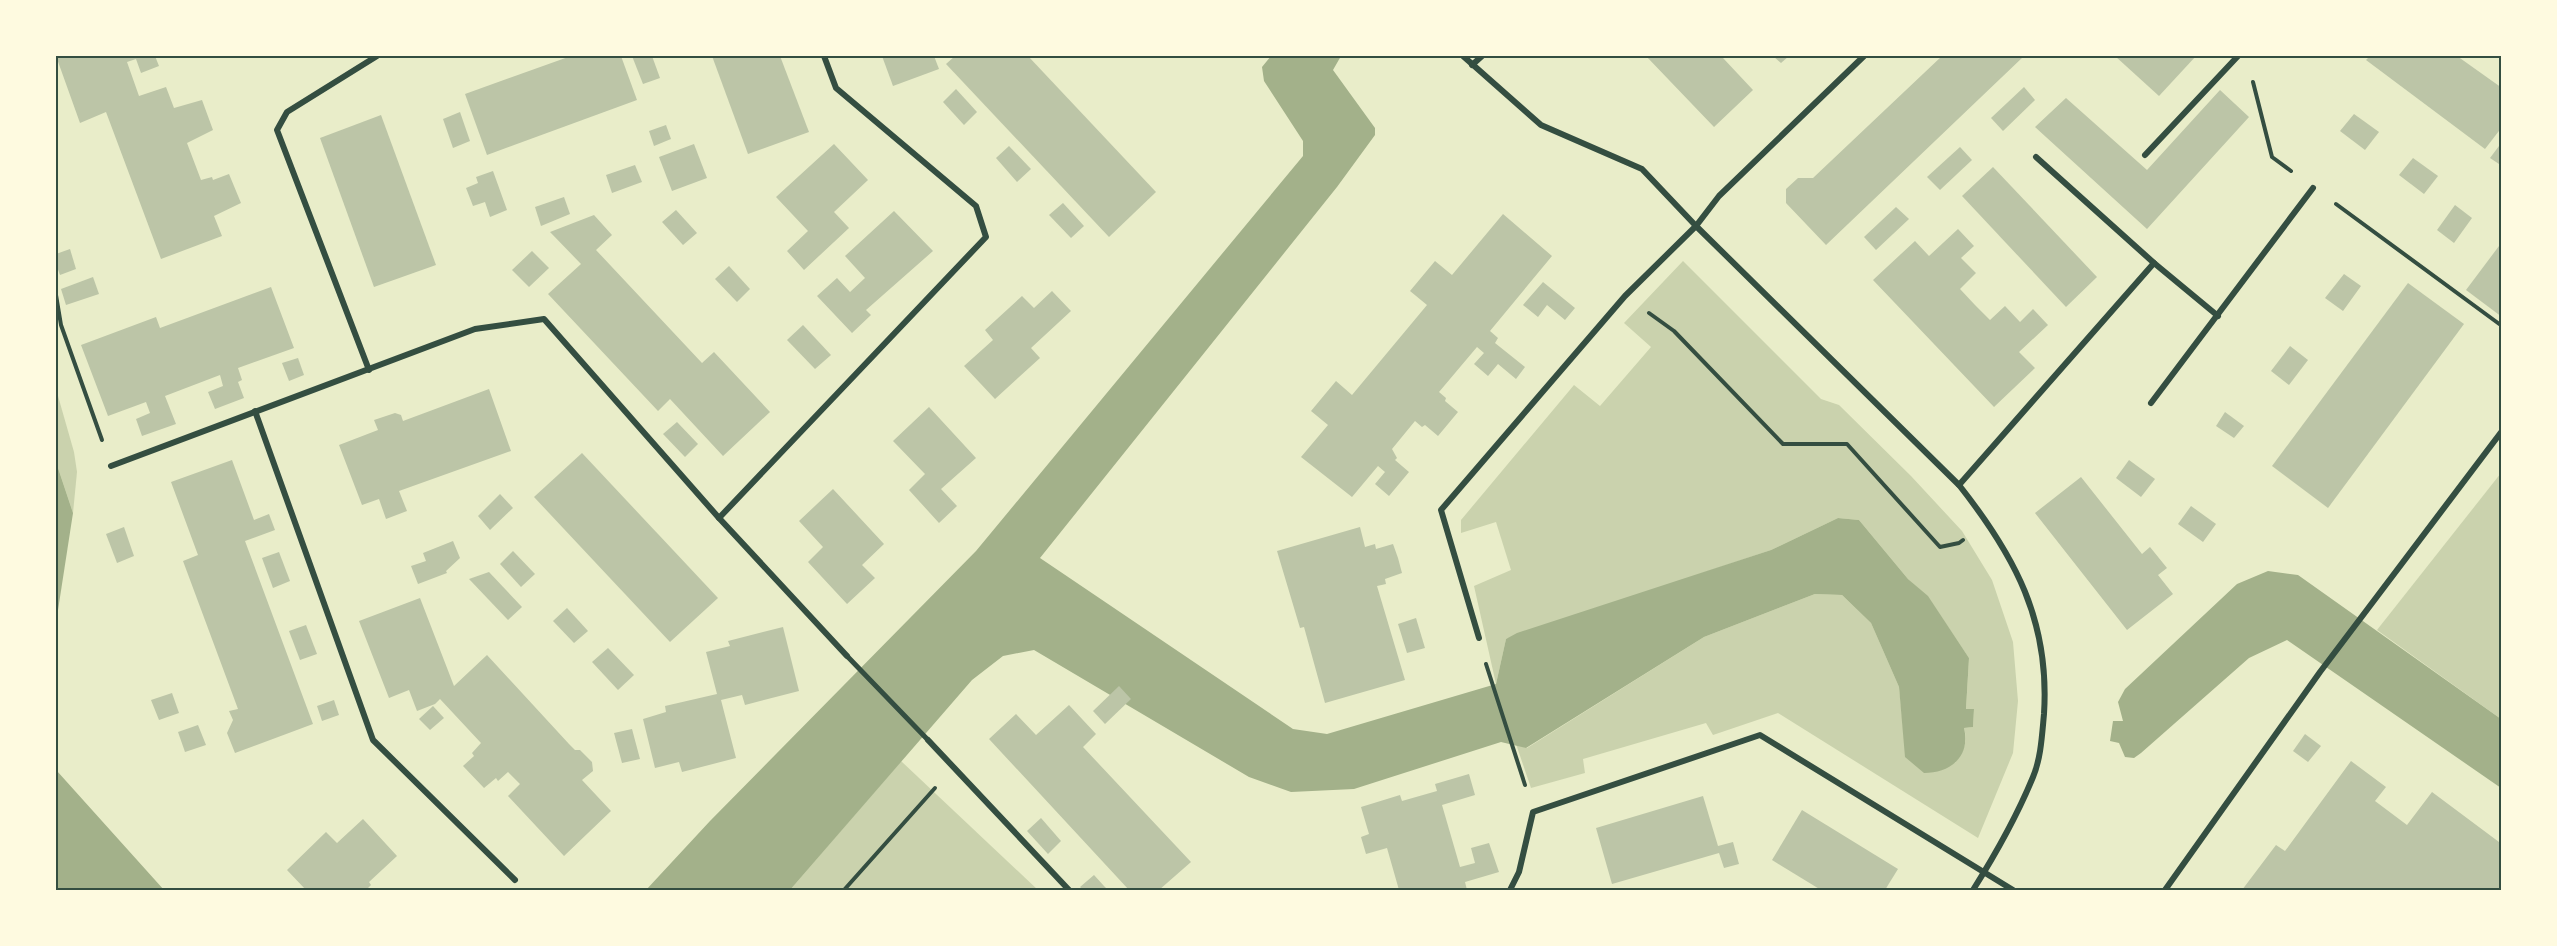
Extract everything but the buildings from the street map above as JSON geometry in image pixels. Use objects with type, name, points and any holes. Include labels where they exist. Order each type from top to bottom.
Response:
[{"type":"street","points":[[369,370],[277,130],[286,112],[376,56]]},
{"type":"street","points":[[719,518],[986,237],[976,206],[836,88],[824,56]]},
{"type":"street","points":[[1463,56],[1541,125],[1642,169],[1696,226],[1959,485],[1988,521],[2012,560],[2030,601],[2041,640],[2045,674],[2042,740],[2034,776],[1973,891]]},
{"type":"street","points":[[1472,65],[1482,56]]},
{"type":"street","points":[[1479,639],[1441,510],[1625,296],[1696,226],[1719,196],[1864,56]]},
{"type":"street","points":[[2145,155],[2238,56]]},
{"type":"street","points":[[2036,157],[2154,263],[2218,316]]},
{"type":"street","points":[[2151,403],[2313,188]]},
{"type":"street","points":[[1959,485],[2154,263]]},
{"type":"street","points":[[111,466],[475,329],[544,319],[719,518],[1069,891]]},
{"type":"street","points":[[255,411],[372,740],[515,880]]},
{"type":"street","points":[[2165,891],[2320,672],[2502,431]]},
{"type":"street","points":[[1510,891],[1519,872],[1533,812],[1760,735],[2013,891]]},
{"type":"path","points":[[2252,78],[2272,157],[2502,326]]},
{"type":"path","points":[[56,295],[61,324],[111,466]]},
{"type":"path","points":[[1625,296],[1674,331],[1783,444],[1847,444],[1940,547],[1959,543],[1988,521]]},
{"type":"path","points":[[1484,658],[1533,812]]},
{"type":"path","points":[[844,891],[953,768]]},
{"type":"shaded area","points":[[1271,56],[1341,56],[1333,70],[1375,128],[1375,135],[1337,187],[1040,558],[1293,729],[1327,734],[1496,684],[1506,639],[1517,633],[1771,550],[1838,518],[1859,520],[1908,579],[1928,596],[1969,658],[1966,709],[1974,709],[1973,727],[1964,728],[1964,747],[1961,755],[1950,766],[1942,770],[1924,773],[1905,757],[1899,687],[1871,623],[1842,595],[1815,594],[1704,637],[1526,748],[1501,742],[1354,789],[1291,792],[1249,777],[1034,650],[1003,656],[972,680],[790,890],[646,890],[710,821],[976,551],[1303,156],[1303,141],[1264,81],[1262,67]]},
{"type":"shaded area","points":[[1683,261],[1821,399],[1839,405],[1911,476],[1962,531],[1992,580],[2013,642],[2018,701],[2013,753],[1978,838],[1778,713],[1713,735],[1706,723],[1583,759],[1585,773],[1531,788],[1516,744],[1527,748],[1704,637],[1815,594],[1842,595],[1871,623],[1899,687],[1906,757],[1955,763],[1964,746],[1966,738],[1964,728],[1973,727],[1974,709],[1966,710],[1969,658],[1928,597],[1908,579],[1859,520],[1838,518],[1771,550],[1506,639],[1496,684],[1474,586],[1511,570],[1496,522],[1461,533],[1461,520],[1574,385],[1600,406],[1651,347],[1624,323]]},
{"type":"shaded area","points":[[56,389],[74,452],[77,472],[73,513],[56,462]]},
{"type":"shaded area","points":[[56,462],[73,513],[56,623]]},
{"type":"shaded area","points":[[2501,473],[2501,719],[2377,630]]},
{"type":"shaded area","points":[[2268,571],[2298,575],[2501,719],[2501,788],[2287,640],[2249,658],[2141,753],[2134,758],[2125,757],[2119,743],[2110,741],[2113,721],[2123,721],[2118,702],[2125,689],[2237,584]]},
{"type":"shaded area","points":[[901,761],[1038,890],[790,890]]},
{"type":"shaded area","points":[[56,767],[57,771],[164,890],[56,890]]}]
